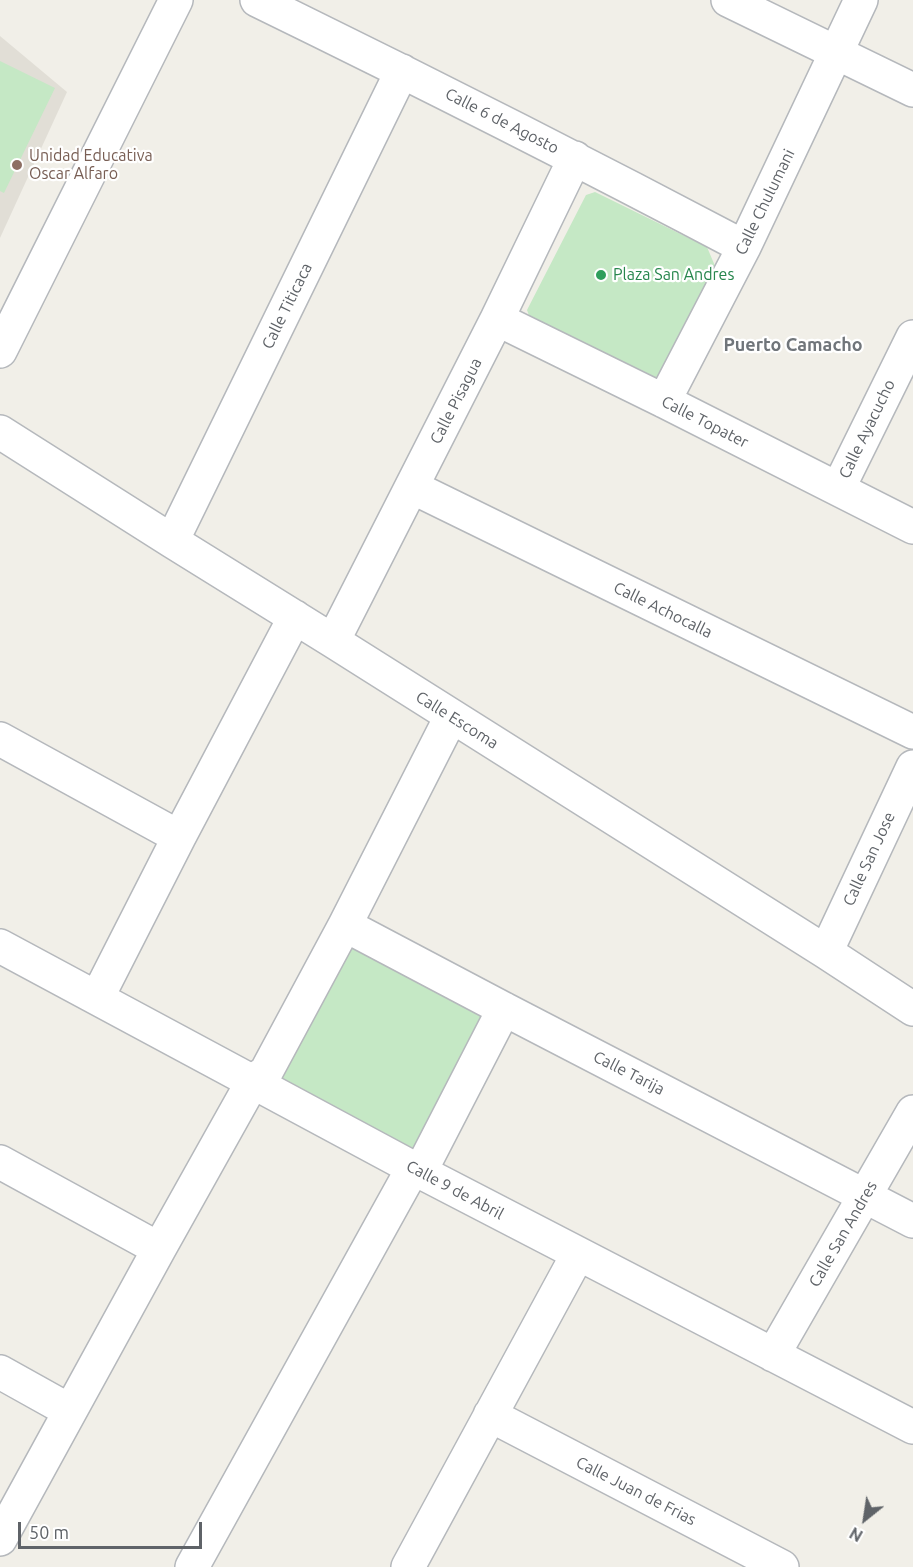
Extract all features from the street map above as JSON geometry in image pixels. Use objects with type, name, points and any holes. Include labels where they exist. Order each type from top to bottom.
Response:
[{"type":"street","points":[[0,351],[176,0]]},
{"type":"street","name":"Calle 6 de Agosto","points":[[257,0],[575,158],[744,247]]},
{"type":"street","points":[[728,0],[913,90]]},
{"type":"street","name":"Calle Chulumani","points":[[664,401],[744,247],[861,0]]},
{"type":"street","name":"Calle Titicaca","points":[[172,541],[402,71]]},
{"type":"street","name":"Calle Pisagua","points":[[333,641],[497,319],[575,158]]},
{"type":"street","name":"Calle Topater","points":[[497,319],[913,527]]},
{"type":"street","name":"Calle Ayacucho","points":[[838,489],[913,337]]},
{"type":"street","name":"Calle Escoma","points":[[0,432],[913,1009]]},
{"type":"street","name":"Calle Achocalla","points":[[412,487],[913,732]]},
{"type":"street","points":[[97,998],[295,617]]},
{"type":"street","points":[[0,1539],[253,1081],[266,1072],[345,925],[451,717]]},
{"type":"street","points":[[0,739],[179,837]]},
{"type":"street","name":"Calle San Jose","points":[[826,952],[913,767]]},
{"type":"street","name":"Calle Tarija","points":[[345,925],[913,1221]]},
{"type":"street","name":"Calle 9 de Abril","points":[[0,946],[417,1170],[913,1427]]},
{"type":"street","points":[[192,1567],[417,1170],[504,1009]]},
{"type":"street","name":"Calle San Andres","points":[[773,1355],[913,1112]]},
{"type":"street","points":[[0,1161],[159,1249]]},
{"type":"street","points":[[408,1567],[578,1254]]},
{"type":"street","points":[[0,1372],[70,1411]]},
{"type":"street","name":"Calle Juan de Frias","points":[[490,1416],[782,1567]]},
{"type":"shaded area","name":"Unidad Educativa Oscar Alfaro","points":[[0,36],[67,92],[0,238]]},
{"type":"green space","points":[[0,61],[55,88],[4,193],[0,191]]},
{"type":"green space","points":[[595,192],[707,247],[715,266],[655,382],[531,321],[527,310],[586,195]]},
{"type":"green space","points":[[346,939],[489,1014],[417,1152],[273,1078]]},
{"type":"place","name":"Unidad Educativa Oscar Alfaro","points":[[17,165]]},
{"type":"place","name":"Plaza San Andres","points":[[601,275]]},
{"type":"district","name":"Puerto Camacho","points":[[793,345]]}]
